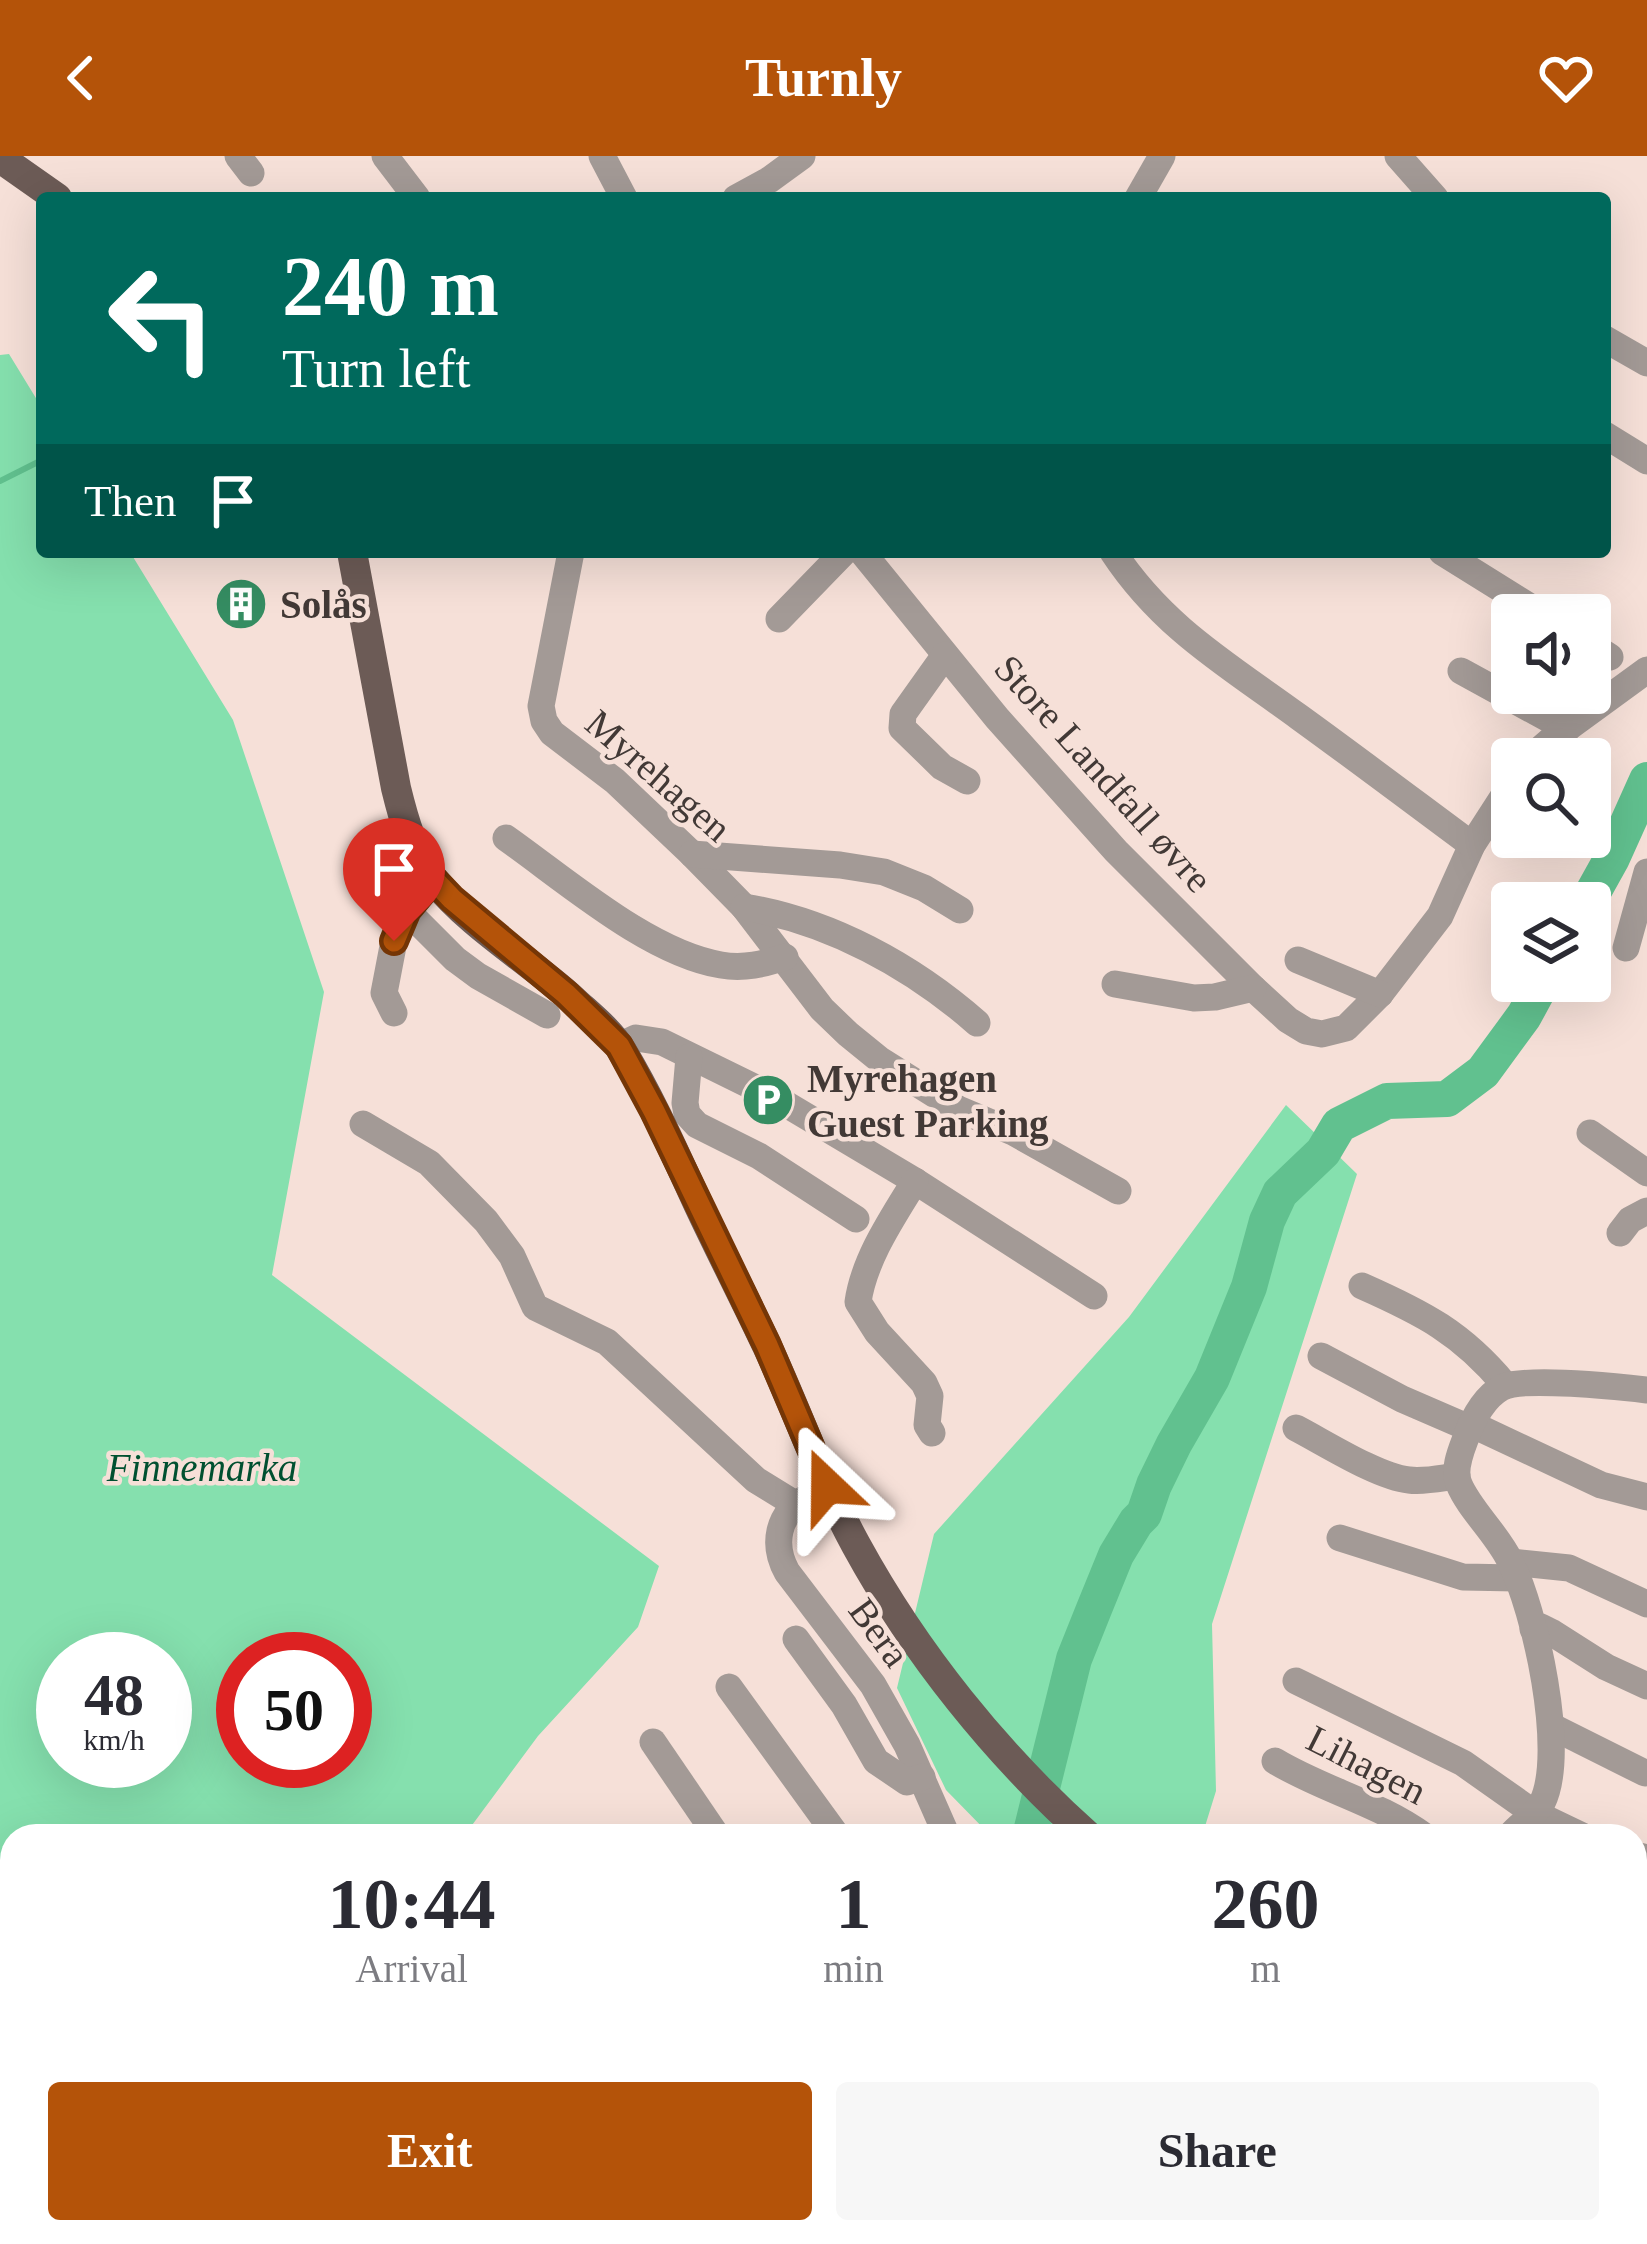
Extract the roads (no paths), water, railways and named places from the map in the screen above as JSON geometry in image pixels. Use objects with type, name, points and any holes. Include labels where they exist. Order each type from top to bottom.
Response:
[{"type":"main road","points":[[0,158],[49,192]]},
{"type":"main road","points":[[353,558],[404,823],[417,853],[452,899],[566,994],[619,1046],[767,1345],[857,1546],[894,1608],[978,1720],[1075,1824]]},
{"type":"street","points":[[385,156],[412,192]]},
{"type":"street","points":[[602,156],[621,192]]},
{"type":"street","points":[[747,192],[802,156]]},
{"type":"street","points":[[1141,192],[1162,156]]},
{"type":"street","points":[[1398,156],[1430,192]]},
{"type":"street","points":[[1611,342],[1647,363]]},
{"type":"street","points":[[1611,437],[1643,449]]},
{"type":"street","name":"Myrehagen","points":[[570,558],[543,693],[544,721],[552,733],[615,782],[692,854],[744,907],[822,1009],[880,1060],[958,1109],[1013,1132],[1118,1191]]},
{"type":"street","points":[[779,619],[838,558]]},
{"type":"street","name":"Store Landfall øvre","points":[[867,558],[997,718],[1116,851],[1288,1020],[1322,1034],[1346,1028],[1381,994]]},
{"type":"street","points":[[1117,558],[1163,615],[1207,652],[1472,844]]},
{"type":"street","points":[[1452,558],[1509,594]]},
{"type":"street","points":[[945,655],[903,714],[902,728],[942,767],[967,781]]},
{"type":"street","points":[[1461,671],[1567,728]]},
{"type":"street","points":[[1555,738],[1642,681]]},
{"type":"street","points":[[1298,960],[1381,994],[1441,916],[1472,844],[1491,815]]},
{"type":"street","points":[[506,838],[637,930],[686,956],[725,966],[760,966],[785,957]]},
{"type":"street","points":[[692,854],[884,872],[960,910]]},
{"type":"street","points":[[1625,948],[1647,872]]},
{"type":"street","points":[[394,1013],[384,994],[394,941],[407,910],[433,879]]},
{"type":"street","points":[[744,907],[793,917],[891,961],[977,1022]]},
{"type":"street","points":[[407,910],[455,959],[547,1015]]},
{"type":"street","points":[[1115,984],[1194,998],[1253,988]]},
{"type":"street","points":[[619,1046],[636,1038],[662,1042],[775,1097],[1094,1296]]},
{"type":"street","points":[[689,1057],[685,1102],[687,1114],[697,1125],[759,1156],[856,1220]]},
{"type":"street","points":[[363,1124],[428,1163],[486,1221],[512,1256],[535,1307],[607,1342],[756,1480],[795,1504],[827,1486]]},
{"type":"street","points":[[1590,1133],[1647,1173]]},
{"type":"street","points":[[915,1181],[889,1224],[858,1301],[877,1332],[925,1383],[930,1396],[927,1425],[932,1433]]},
{"type":"street","points":[[1620,1233],[1647,1210]]},
{"type":"street","points":[[1362,1286],[1418,1312],[1466,1343],[1505,1384]]},
{"type":"street","points":[[1321,1356],[1402,1399],[1601,1485],[1647,1497]]},
{"type":"street","points":[[1523,1824],[1542,1803],[1546,1790],[1551,1726],[1533,1629],[1514,1570],[1457,1481],[1458,1456],[1470,1426],[1505,1384],[1570,1383],[1647,1390]]},
{"type":"street","points":[[1295,1428],[1404,1480],[1457,1476]]},
{"type":"street","name":"Bera","points":[[795,1504],[779,1534],[780,1558],[873,1684],[942,1824]]},
{"type":"street","points":[[1340,1538],[1463,1576],[1569,1568],[1647,1604]]},
{"type":"street","points":[[1533,1629],[1551,1632],[1647,1686]]},
{"type":"street","name":"Bera","points":[[796,1639],[844,1705],[876,1761],[907,1782],[922,1777]]},
{"type":"street","points":[[1297,1682],[1463,1763],[1534,1814],[1556,1824]]},
{"type":"street","points":[[729,1687],[828,1824]]},
{"type":"street","points":[[1551,1726],[1645,1773]]},
{"type":"street","points":[[653,1742],[709,1824]]},
{"type":"street","name":"Lihagen","points":[[1275,1761],[1407,1824]]},
{"type":"waterway","points":[[0,481],[36,463]]},
{"type":"waterway","points":[[1599,882],[1647,780]]},
{"type":"waterway","points":[[1033,1824],[1074,1659],[1116,1555],[1144,1514],[1174,1444],[1212,1378],[1280,1193],[1323,1152],[1339,1125],[1387,1101],[1447,1099],[1483,1072],[1532,1002]]},
{"type":"place","name":"Solås","points":[[241,604]]},
{"type":"place","name":"Myrehagen Guest Parking","points":[[768,1100]]},
{"type":"park label","name":"Finnemarka","points":[[202,1467]]}]
